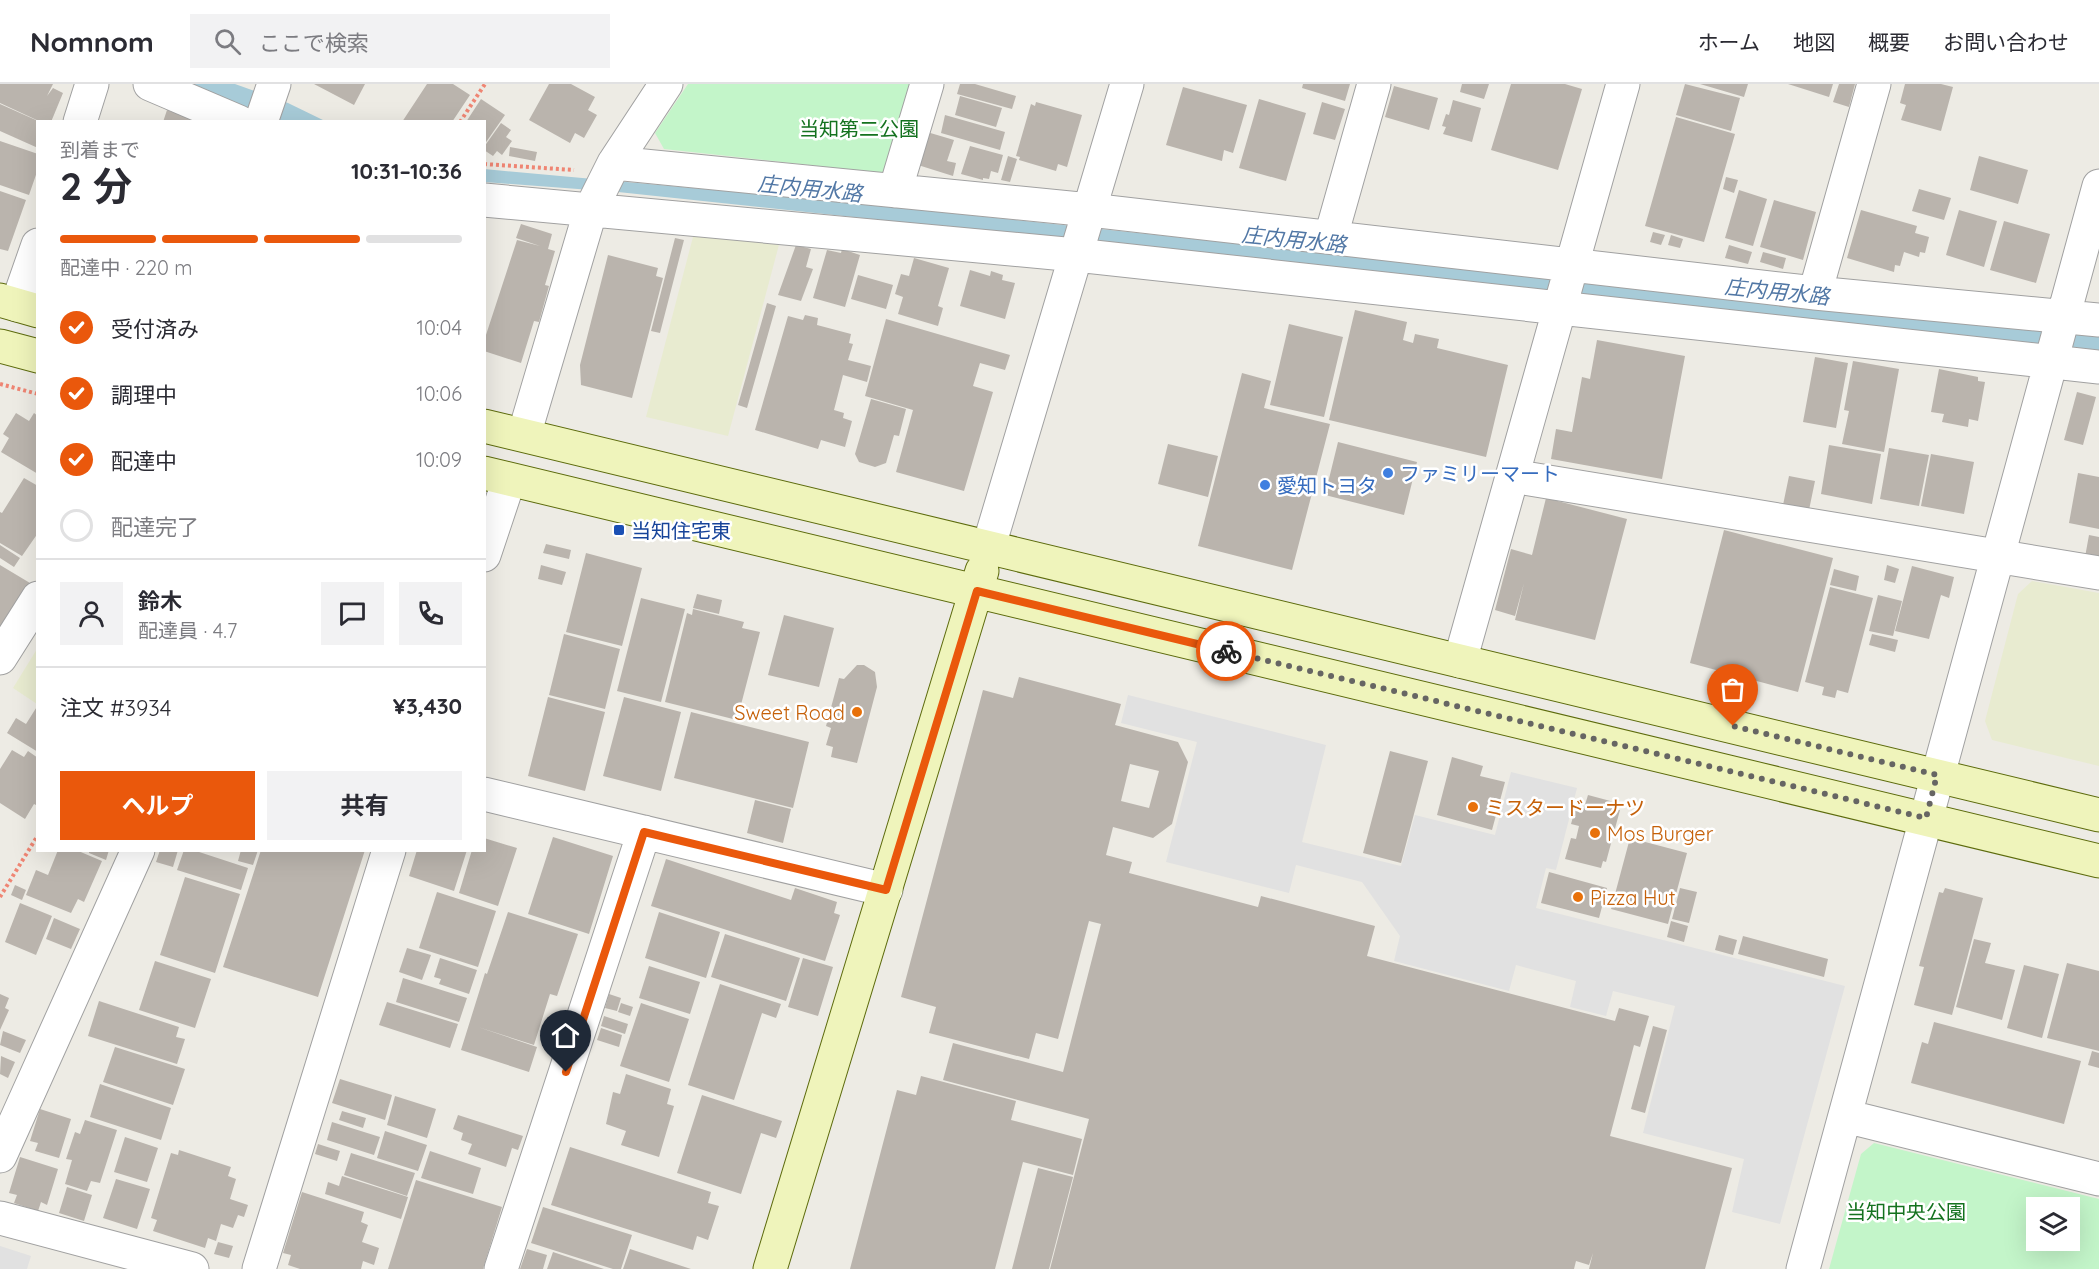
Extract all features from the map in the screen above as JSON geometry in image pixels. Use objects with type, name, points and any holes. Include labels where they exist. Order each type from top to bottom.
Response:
[{"type":"street","points":[[81,120],[92,84]]},
{"type":"street","points":[[150,84],[261,108]]},
{"type":"street","points":[[524,435],[603,185],[666,84]]},
{"type":"street","points":[[895,191],[927,84]]},
{"type":"street","points":[[770,1269],[977,591],[1127,84]]},
{"type":"street","points":[[1331,236],[1374,84]]},
{"type":"street","points":[[1460,661],[1564,286],[1623,84]]},
{"type":"street","points":[[1815,293],[1874,84]]},
{"type":"street","points":[[603,185],[1083,233],[2055,338],[2099,320]]},
{"type":"street","points":[[486,200],[603,185],[895,191],[1083,233],[1331,236],[1564,286],[1815,293],[2055,338],[2099,367]]},
{"type":"street","points":[[1803,1269],[2055,338],[2099,186]]},
{"type":"street","points":[[18,306],[36,251]]},
{"type":"street","points":[[0,346],[36,355]]},
{"type":"street","points":[[486,426],[988,549],[2099,814]]},
{"type":"street","points":[[486,543],[497,476],[2099,861]]},
{"type":"street","points":[[1512,476],[2099,573]]},
{"type":"street","points":[[0,658],[36,601]]},
{"type":"street","points":[[486,794],[886,890]]},
{"type":"street","points":[[501,1269],[644,832]]},
{"type":"street","points":[[0,1156],[137,852]]},
{"type":"street","points":[[259,1269],[388,852]]},
{"type":"street","points":[[1845,1116],[2099,1179]]},
{"type":"street","points":[[0,1218],[192,1269]]},
{"type":"path","points":[[461,120],[486,84]]},
{"type":"path","points":[[486,164],[603,185]]},
{"type":"path","points":[[0,384],[36,393]]},
{"type":"path","points":[[0,897],[36,838]]},
{"type":"green space","name":"当知第二公園","points":[[688,84],[917,84],[893,165],[881,173],[664,149],[655,133]]},
{"type":"green space","points":[[694,233],[780,241],[728,436],[646,417]]},
{"type":"green space","points":[[2032,581],[2099,593],[2099,766],[1992,740],[1985,721],[2018,594]]},
{"type":"green space","points":[[36,651],[36,703],[13,688]]},
{"type":"green space","name":"当知中央公園","points":[[1874,1143],[2099,1199],[2099,1269],[1829,1269],[1861,1154]]},
{"type":"shaded area","points":[[1128,695],[1326,745],[1302,842],[1401,866],[1415,815],[1495,835],[1511,772],[1577,788],[1556,870],[1546,868],[1536,908],[1845,986],[1780,1224],[1732,1212],[1744,1159],[1643,1133],[1675,1006],[1613,991],[1606,1016],[1570,1007],[1576,981],[1516,965],[1509,991],[1394,961],[1400,936],[1362,882],[1296,865],[1289,893],[1166,862],[1197,742],[1121,723]]},
{"type":"shaded area","points":[[0,1246],[31,1256],[27,1269],[0,1269]]},
{"type":"water","points":[[187,84],[235,84],[288,103],[323,120],[272,120]]},
{"type":"water","points":[[486,169],[856,203],[2099,335],[2099,350],[618,192],[486,182]]},
{"type":"building","points":[[0,84],[53,84],[47,96],[53,88],[63,93],[52,120],[37,120],[0,103]]},
{"type":"building","points":[[314,84],[365,84],[354,105]]},
{"type":"building","points":[[427,84],[453,84],[470,95],[453,120],[403,120]]},
{"type":"building","points":[[549,84],[571,84],[595,97],[588,110],[597,115],[584,138],[575,133],[570,143],[529,120]]},
{"type":"building","points":[[960,84],[975,84],[1016,96],[1012,109],[957,94]]},
{"type":"building","points":[[1303,84],[1350,84],[1345,101],[1302,88]]},
{"type":"building","points":[[1462,84],[1489,84],[1484,99],[1460,92]]},
{"type":"building","points":[[1511,84],[1565,84],[1582,89],[1558,170],[1491,150]]},
{"type":"building","points":[[1685,84],[1740,98],[1731,131],[1676,115]]},
{"type":"building","points":[[1700,84],[1748,84],[1744,97]]},
{"type":"building","points":[[1788,84],[1833,84],[1829,97]]},
{"type":"building","points":[[1839,84],[1855,84],[1849,107],[1833,102]]},
{"type":"building","points":[[1905,84],[1941,84],[1953,87],[1941,131],[1901,120],[1906,105],[1900,103]]},
{"type":"building","points":[[1394,86],[1438,98],[1429,130],[1385,117]]},
{"type":"building","points":[[1183,87],[1247,105],[1233,153],[1224,150],[1222,161],[1166,145]]},
{"type":"building","points":[[960,96],[1002,108],[996,127],[955,115]]},
{"type":"building","points":[[481,99],[505,115],[486,142],[486,120],[467,120]]},
{"type":"building","points":[[1259,99],[1306,113],[1286,181],[1239,168]]},
{"type":"building","points":[[1453,100],[1481,108],[1472,142],[1443,134],[1446,127],[1442,126],[1446,114],[1449,115]]},
{"type":"building","points":[[1036,102],[1082,115],[1067,167],[1058,164],[1056,171],[1019,160],[1020,157],[1016,156],[1031,104],[1035,106]]},
{"type":"building","points":[[1322,102],[1345,109],[1335,140],[1313,134]]},
{"type":"building","points":[[0,104],[36,120],[36,147],[0,131]]},
{"type":"building","points":[[167,110],[196,120],[164,120]]},
{"type":"building","points":[[945,115],[1005,132],[1000,150],[941,133]]},
{"type":"building","points":[[1676,117],[1735,134],[1704,242],[1645,226]]},
{"type":"building","points":[[501,123],[511,130],[506,137],[512,141],[502,155],[497,151],[493,156],[486,151],[486,144]]},
{"type":"building","points":[[927,132],[954,140],[947,161],[956,163],[953,176],[918,165]]},
{"type":"building","points":[[0,141],[36,153],[36,175],[29,195],[0,185]]},
{"type":"building","points":[[970,146],[1003,155],[998,173],[991,171],[989,179],[983,178],[983,180],[961,174]]},
{"type":"building","points":[[510,147],[537,152],[535,161],[509,156]]},
{"type":"building","points":[[1008,156],[1017,159],[1010,182],[1001,180]]},
{"type":"building","points":[[1979,156],[2028,170],[2018,204],[1970,190]]},
{"type":"building","points":[[1726,177],[1738,180],[1734,193],[1723,189]]},
{"type":"building","points":[[1919,189],[1951,198],[1944,220],[1912,211]]},
{"type":"building","points":[[1739,190],[1767,199],[1753,246],[1725,238]]},
{"type":"building","points":[[0,191],[26,200],[8,251],[0,249]]},
{"type":"building","points":[[1774,200],[1816,212],[1803,260],[1760,247]]},
{"type":"building","points":[[1861,210],[1917,226],[1915,233],[1929,237],[1925,253],[1920,252],[1919,257],[1904,252],[1900,266],[1895,265],[1894,272],[1847,258]]},
{"type":"building","points":[[1959,210],[1997,221],[1984,267],[1946,255]]},
{"type":"building","points":[[2004,221],[2050,234],[2036,283],[1990,270]]},
{"type":"building","points":[[521,224],[552,234],[548,249],[555,251],[545,285],[549,286],[539,322],[534,321],[521,363],[486,352],[486,335],[517,240],[540,246],[516,238]]},
{"type":"building","points":[[1653,232],[1665,235],[1661,245],[1650,242]]},
{"type":"building","points":[[1671,235],[1683,239],[1680,248],[1668,245]]},
{"type":"building","points":[[675,238],[684,240],[660,333],[651,331]]},
{"type":"building","points":[[796,245],[811,249],[806,267],[813,269],[801,301],[778,295]]},
{"type":"building","points":[[1729,245],[1752,252],[1748,264],[1725,258]]},
{"type":"building","points":[[842,249],[860,255],[845,307],[813,298],[827,250],[841,253]]},
{"type":"building","points":[[1763,252],[1786,258],[1783,269],[1760,262]]},
{"type":"building","points":[[608,255],[658,268],[656,276],[663,278],[632,398],[581,385],[580,365]]},
{"type":"building","points":[[914,258],[949,268],[938,306],[943,308],[938,326],[898,314],[903,297],[895,294],[901,274],[909,276]]},
{"type":"building","points":[[970,270],[990,276],[991,271],[1003,275],[1002,280],[1015,283],[1005,319],[960,306]]},
{"type":"building","points":[[858,275],[893,285],[886,309],[851,299]]},
{"type":"building","points":[[767,303],[776,306],[747,408],[738,405]]},
{"type":"building","points":[[1355,310],[1407,322],[1403,340],[1413,343],[1415,334],[1439,339],[1437,348],[1508,365],[1486,457],[1329,420]]},
{"type":"building","points":[[805,315],[818,318],[817,325],[851,334],[849,343],[853,344],[848,360],[871,366],[867,382],[843,375],[834,410],[844,413],[843,418],[852,421],[845,447],[821,440],[818,449],[755,430],[788,316],[803,320]]},
{"type":"building","points":[[886,319],[1010,355],[1005,370],[980,363],[973,386],[993,392],[964,491],[896,472],[913,410],[865,396]]},
{"type":"building","points":[[1289,324],[1343,337],[1324,417],[1270,405]]},
{"type":"building","points":[[1597,340],[1685,356],[1662,479],[1551,459],[1556,429],[1572,432],[1582,377],[1590,379]]},
{"type":"building","points":[[1815,357],[1848,363],[1836,428],[1803,422]]},
{"type":"building","points":[[1853,361],[1899,369],[1884,452],[1842,444],[1849,411],[1844,410]]},
{"type":"building","points":[[1939,369],[1978,377],[1978,381],[1985,382],[1978,421],[1969,419],[1968,427],[1942,422],[1944,414],[1931,412]]},
{"type":"building","points":[[1242,373],[1271,381],[1264,408],[1330,424],[1292,570],[1198,546]]},
{"type":"building","points":[[2077,392],[2096,397],[2083,445],[2064,440]]},
{"type":"building","points":[[871,399],[906,409],[899,436],[894,435],[886,463],[875,467],[859,462],[855,454]]},
{"type":"building","points":[[16,413],[29,421],[34,413],[36,414],[36,473],[1,452],[9,438],[3,434]]},
{"type":"building","points":[[1338,442],[1417,462],[1404,515],[1325,495]]},
{"type":"building","points":[[1168,444],[1218,456],[1208,497],[1158,484]]},
{"type":"building","points":[[1829,445],[1881,454],[1872,504],[1821,494]]},
{"type":"building","points":[[1889,448],[1929,455],[1919,506],[1880,499]]},
{"type":"building","points":[[1931,454],[1974,462],[1964,514],[1921,506]]},
{"type":"building","points":[[2078,473],[2099,477],[2099,529],[2069,523]]},
{"type":"building","points":[[1789,476],[1815,481],[1809,510],[1783,505]]},
{"type":"building","points":[[24,478],[36,485],[36,536],[22,556],[0,543],[0,512],[2,513]]},
{"type":"building","points":[[1546,498],[1627,519],[1595,640],[1515,620],[1524,583],[1515,616],[1495,610],[1511,549],[1532,555]]},
{"type":"building","points":[[1724,530],[1833,558],[1798,692],[1690,663]]},
{"type":"building","points":[[2089,535],[2099,537],[2099,560],[2085,557]]},
{"type":"building","points":[[546,544],[571,550],[569,559],[543,553]]},
{"type":"building","points":[[0,545],[20,558],[14,567],[0,558]]},
{"type":"building","points":[[586,553],[642,568],[622,646],[566,632]]},
{"type":"building","points":[[0,565],[30,583],[0,632]]},
{"type":"building","points":[[541,565],[566,572],[562,585],[538,579]]},
{"type":"building","points":[[1887,565],[1899,569],[1895,583],[1884,580]]},
{"type":"building","points":[[1912,566],[1954,577],[1949,598],[1941,595],[1929,639],[1895,631]]},
{"type":"building","points":[[1834,569],[1859,576],[1856,591],[1830,585]]},
{"type":"building","points":[[1830,587],[1873,598],[1848,693],[1837,690],[1835,698],[1822,695],[1824,687],[1805,682]]},
{"type":"building","points":[[697,594],[722,600],[719,614],[693,608]]},
{"type":"building","points":[[1878,595],[1902,601],[1893,636],[1869,631]]},
{"type":"building","points":[[641,598],[685,609],[661,702],[617,691]]},
{"type":"building","points":[[693,609],[744,622],[742,628],[760,632],[737,720],[665,702],[687,613],[692,615]]},
{"type":"building","points":[[784,615],[834,628],[819,687],[768,675]]},
{"type":"building","points":[[564,634],[620,649],[605,709],[549,695]]},
{"type":"building","points":[[1872,634],[1898,640],[1895,652],[1869,645]]},
{"type":"building","points":[[857,665],[864,665],[875,672],[877,687],[857,763],[831,757],[833,747],[826,745],[831,728],[826,726],[839,678],[844,679]]},
{"type":"building","points":[[1019,677],[1121,704],[1115,725],[1178,742],[1188,762],[1172,824],[1153,838],[1113,827],[1106,855],[1132,862],[1129,873],[1258,907],[1261,896],[1375,926],[1367,956],[1615,1021],[1619,1008],[1649,1016],[1640,1047],[1634,1045],[1610,1136],[1732,1168],[1705,1269],[1589,1269],[1593,1253],[1589,1265],[1576,1261],[1574,1269],[1050,1269],[1089,1119],[943,1080],[953,1043],[1063,1072],[1101,924],[1089,921],[1058,1039],[1036,1033],[1029,1059],[929,1033],[936,1007],[901,997],[983,690],[1013,698]],"holes":[[[1130,764],[1159,771],[1149,808],[1121,801]]]},
{"type":"building","points":[[548,697],[605,712],[585,791],[528,776]]},
{"type":"building","points":[[624,697],[681,712],[661,791],[603,776]]},
{"type":"building","points":[[36,708],[36,751],[7,733],[16,718],[26,724]]},
{"type":"building","points":[[691,712],[809,742],[793,808],[674,778]]},
{"type":"building","points":[[12,750],[24,757],[28,751],[36,757],[36,805],[34,804],[25,819],[0,803],[0,769]]},
{"type":"building","points":[[1390,751],[1428,761],[1401,863],[1363,853]]},
{"type":"building","points":[[1452,757],[1483,766],[1480,776],[1505,782],[1492,830],[1437,815]]},
{"type":"building","points":[[1588,795],[1618,803],[1616,810],[1620,810],[1606,862],[1603,861],[1601,868],[1565,859],[1571,838],[1576,839],[1579,826],[1571,824],[1576,806],[1584,808]]},
{"type":"building","points":[[755,800],[791,809],[783,843],[747,833]]},
{"type":"building","points":[[553,837],[613,856],[589,934],[528,914]]},
{"type":"building","points":[[1630,838],[1687,853],[1668,924],[1611,909]]},
{"type":"building","points":[[486,839],[517,848],[498,906],[459,893],[471,852],[486,852]]},
{"type":"building","points":[[57,852],[81,852],[102,861],[84,902],[78,899],[71,913],[26,895],[36,870],[48,875]]},
{"type":"building","points":[[89,852],[108,852],[106,860]]},
{"type":"building","points":[[159,852],[177,852],[173,867],[156,862]]},
{"type":"building","points":[[183,852],[199,852],[248,868],[241,890],[177,870]]},
{"type":"building","points":[[240,852],[257,852],[253,865],[238,861]]},
{"type":"building","points":[[260,852],[364,852],[318,997],[223,967]]},
{"type":"building","points":[[416,852],[466,852],[454,891],[409,876]]},
{"type":"building","points":[[666,859],[791,900],[795,888],[837,902],[834,913],[840,915],[825,961],[651,906]]},
{"type":"building","points":[[1549,872],[1607,888],[1599,918],[1541,903]]},
{"type":"building","points":[[185,877],[240,894],[215,973],[160,955]]},
{"type":"building","points":[[15,885],[26,890],[22,900],[11,895]]},
{"type":"building","points":[[1680,888],[1697,892],[1689,923],[1672,919]]},
{"type":"building","points":[[1945,888],[1983,898],[1952,1015],[1914,1005],[1924,967],[1919,966],[1939,892],[1943,893]]},
{"type":"building","points":[[437,892],[496,911],[478,967],[419,948]]},
{"type":"building","points":[[20,903],[52,916],[36,955],[5,942]]},
{"type":"building","points":[[508,912],[578,934],[557,996],[550,994],[534,1045],[478,1027],[537,1047],[529,1072],[461,1050],[485,973],[487,974]]},
{"type":"building","points":[[659,912],[720,932],[706,978],[645,958]]},
{"type":"building","points":[[54,918],[80,929],[71,949],[46,939]]},
{"type":"building","points":[[1671,921],[1688,926],[1684,942],[1667,937]]},
{"type":"building","points":[[725,934],[800,958],[786,1001],[711,977]]},
{"type":"building","points":[[1719,935],[1737,940],[1733,955],[1715,950]]},
{"type":"building","points":[[1743,936],[1828,959],[1824,977],[1738,954]]},
{"type":"building","points":[[1974,939],[1991,943],[1985,963],[2015,970],[2002,1020],[1956,1007]]},
{"type":"building","points":[[407,948],[431,955],[422,980],[399,972]]},
{"type":"building","points":[[440,958],[477,970],[469,994],[439,984],[441,979],[434,977]]},
{"type":"building","points":[[803,958],[833,967],[818,1016],[788,1007]]},
{"type":"building","points":[[155,961],[211,979],[195,1028],[139,1010]]},
{"type":"building","points":[[2067,963],[2099,971],[2099,1051],[2047,1038]]},
{"type":"building","points":[[2024,965],[2059,974],[2042,1038],[2007,1028]]},
{"type":"building","points":[[649,966],[700,982],[690,1014],[639,998]]},
{"type":"building","points":[[403,978],[467,998],[459,1022],[396,1002]]},
{"type":"building","points":[[720,984],[781,1004],[776,1018],[762,1013],[734,1100],[688,1085]]},
{"type":"building","points":[[0,994],[9,998],[5,1008],[9,1010],[0,1030]]},
{"type":"building","points":[[609,994],[621,998],[617,1011],[605,1008]]},
{"type":"building","points":[[99,1001],[179,1027],[176,1037],[185,1039],[177,1064],[88,1036]]},
{"type":"building","points":[[387,1002],[458,1024],[450,1048],[379,1025]]},
{"type":"building","points":[[621,1003],[633,1007],[630,1016],[618,1012]]},
{"type":"building","points":[[641,1003],[689,1019],[669,1082],[620,1066]]},
{"type":"building","points":[[604,1016],[628,1024],[625,1034],[601,1026]]},
{"type":"building","points":[[1934,1022],[2081,1061],[2064,1124],[1911,1083],[1922,1042],[1928,1044]]},
{"type":"building","points":[[1653,1026],[1667,1030],[1645,1113],[1631,1109]]},
{"type":"building","points":[[601,1028],[622,1035],[619,1047],[597,1040]]},
{"type":"building","points":[[3,1031],[26,1040],[20,1053],[0,1045]]},
{"type":"building","points":[[115,1047],[185,1069],[173,1105],[103,1082]]},
{"type":"building","points":[[2092,1051],[2099,1053],[2099,1068],[2088,1065]]},
{"type":"building","points":[[1,1056],[15,1062],[8,1078],[0,1074]]},
{"type":"building","points":[[626,1074],[671,1089],[667,1104],[674,1106],[659,1157],[621,1145],[626,1131],[606,1124],[613,1092],[620,1094]]},
{"type":"building","points":[[921,1076],[1016,1101],[1011,1120],[1082,1139],[1073,1175],[1023,1162],[995,1269],[850,1269],[897,1090],[916,1095]]},
{"type":"building","points":[[340,1079],[392,1095],[385,1120],[332,1103]]},
{"type":"building","points":[[100,1084],[171,1108],[161,1140],[90,1117]]},
{"type":"building","points":[[702,1095],[782,1121],[776,1138],[761,1133],[741,1194],[677,1173]]},
{"type":"building","points":[[395,1096],[436,1109],[427,1138],[387,1125]]},
{"type":"building","points":[[40,1109],[71,1119],[59,1158],[35,1151],[38,1143],[30,1141]]},
{"type":"building","points":[[342,1111],[366,1118],[363,1128],[339,1120]]},
{"type":"building","points":[[458,1115],[523,1136],[518,1150],[512,1148],[506,1167],[468,1154],[472,1144],[461,1140],[463,1133],[453,1129]]},
{"type":"building","points":[[85,1120],[117,1130],[100,1183],[91,1181],[87,1191],[65,1184],[72,1160],[66,1159],[75,1132],[80,1134]]},
{"type":"building","points":[[332,1122],[380,1137],[374,1155],[327,1140]]},
{"type":"building","points":[[385,1131],[427,1145],[418,1171],[377,1158]]},
{"type":"building","points":[[125,1137],[158,1148],[147,1182],[114,1172]]},
{"type":"building","points":[[318,1144],[340,1151],[337,1161],[315,1154]]},
{"type":"building","points":[[570,1147],[711,1192],[708,1203],[719,1206],[708,1240],[697,1236],[693,1250],[551,1205]]},
{"type":"building","points":[[179,1150],[231,1167],[228,1176],[236,1179],[230,1199],[248,1205],[244,1217],[238,1215],[233,1228],[221,1224],[216,1241],[208,1238],[205,1248],[153,1231],[157,1220],[151,1218],[171,1153],[178,1155]]},
{"type":"building","points":[[430,1151],[481,1168],[473,1194],[421,1178]]},
{"type":"building","points":[[351,1153],[415,1173],[407,1196],[344,1175]]},
{"type":"building","points":[[20,1157],[58,1169],[47,1205],[41,1202],[38,1211],[14,1203],[17,1195],[9,1193]]},
{"type":"building","points":[[1038,1168],[1073,1177],[1049,1269],[1012,1269]]},
{"type":"building","points":[[342,1176],[408,1197],[401,1219],[325,1194],[328,1182],[339,1186]]},
{"type":"building","points":[[116,1179],[150,1189],[137,1229],[103,1218]]},
{"type":"building","points":[[416,1180],[502,1207],[483,1269],[388,1269]]},
{"type":"building","points":[[67,1187],[92,1195],[84,1221],[59,1213]]},
{"type":"building","points":[[302,1192],[364,1212],[361,1222],[368,1225],[362,1242],[379,1248],[374,1265],[363,1261],[361,1269],[300,1269],[288,1265],[291,1255],[283,1253]]},
{"type":"building","points":[[543,1207],[632,1235],[621,1269],[613,1269],[531,1243]]},
{"type":"building","points":[[218,1242],[233,1246],[229,1258],[214,1254]]},
{"type":"building","points":[[527,1249],[547,1255],[543,1269],[520,1269]]},
{"type":"building","points":[[630,1249],[691,1269],[623,1269]]},
{"type":"building","points":[[553,1252],[604,1269],[547,1269]]},
{"type":"way so far","points":[[1226,651],[1926,818],[1937,775],[1733,726]]},
{"type":"place","name":"ファミリーマート","points":[[1388,473]]},
{"type":"place","name":"愛知トヨタ","points":[[1265,485]]},
{"type":"place","name":"当知住宅東","points":[[619,530]]},
{"type":"place","name":"Sweet Road","points":[[857,712]]},
{"type":"place","name":"ミスタードーナツ","points":[[1473,807]]},
{"type":"place","name":"Mos Burger","points":[[1595,833]]},
{"type":"place","name":"Pizza Hut","points":[[1578,897]]},
{"type":"route","points":[[566,1072],[644,832],[886,890],[977,591],[1226,651]]},
{"type":"water label","name":"庄内用水路","points":[[810,188]]},
{"type":"water label","name":"庄内用水路","points":[[1294,239]]},
{"type":"water label","name":"庄内用水路","points":[[1777,291]]}]
